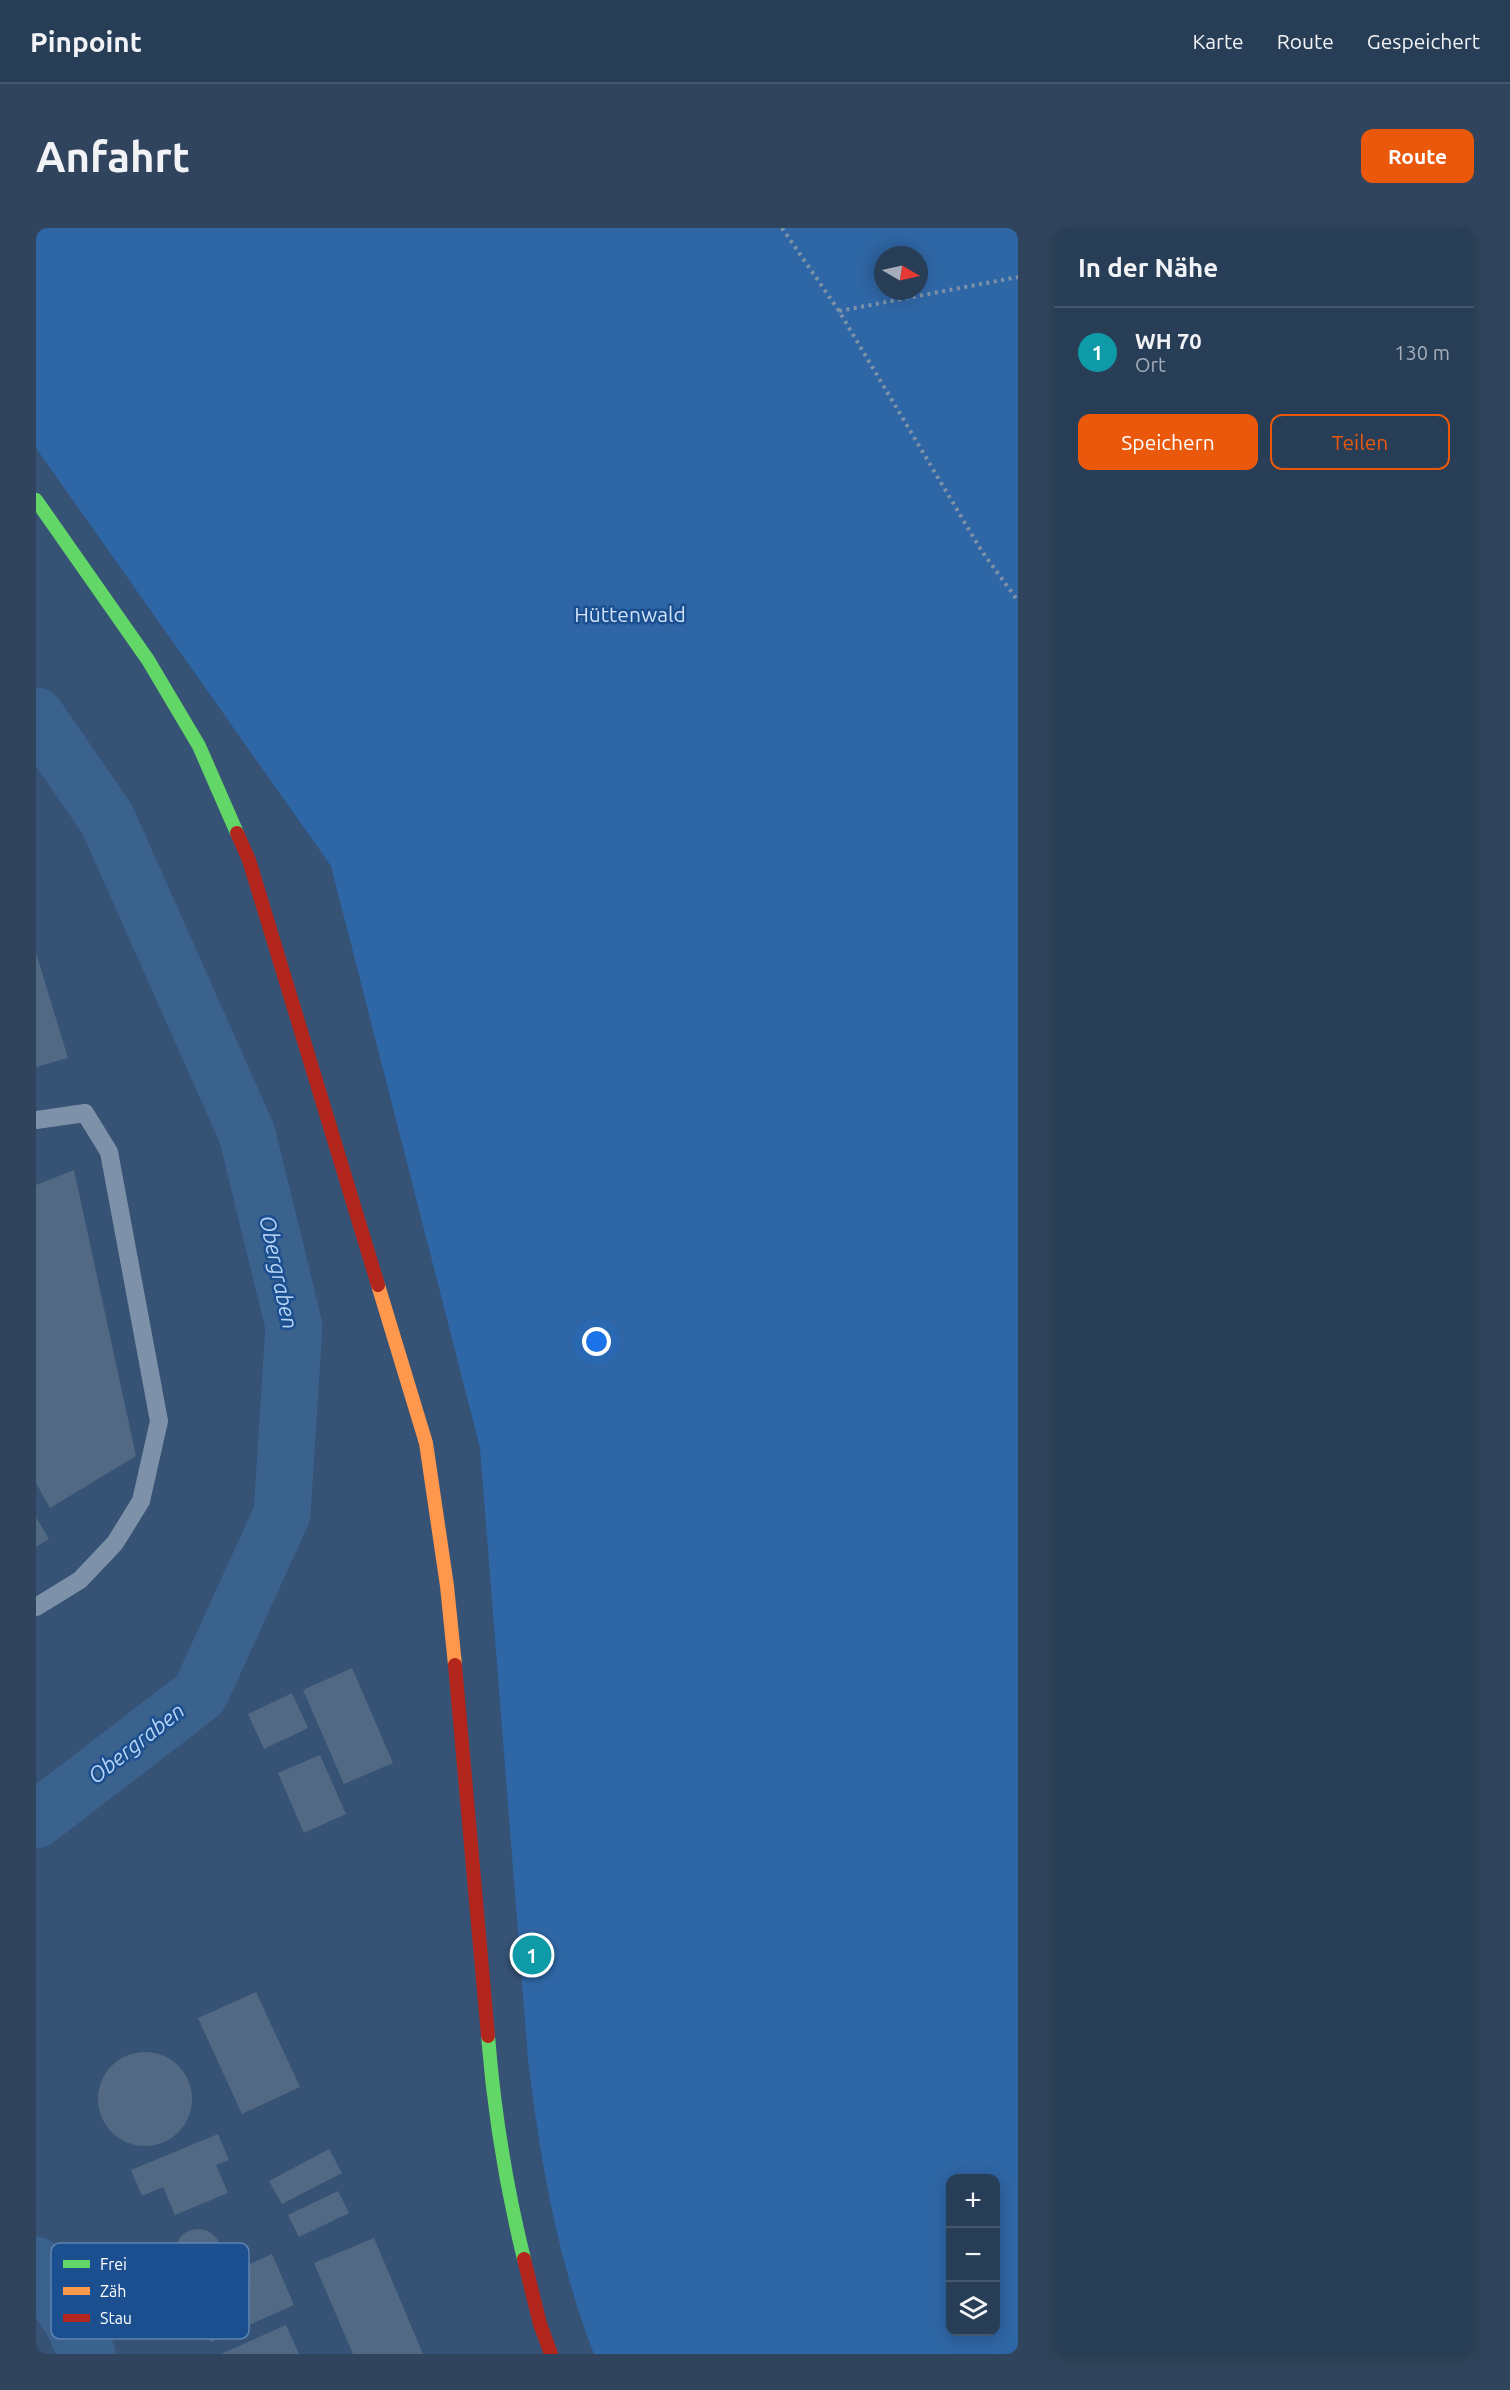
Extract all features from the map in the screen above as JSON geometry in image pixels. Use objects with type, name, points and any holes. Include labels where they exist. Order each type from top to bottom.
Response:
[{"type":"main road","points":[[36,500],[148,660],[199,746],[249,861],[426,1443],[447,1586],[464,1752],[493,2102],[511,2206],[540,2324],[551,2354]]},
{"type":"lane","points":[[36,1120],[85,1113],[109,1152],[159,1421],[141,1501],[115,1543],[80,1580],[36,1607]]},
{"type":"path","points":[[782,228],[839,311],[981,550],[1018,601]]},
{"type":"path","points":[[839,311],[1018,277]]},
{"type":"green space","name":"Hüttenwald","points":[[36,228],[1018,228],[1018,2354],[594,2354],[560,2245],[544,2171],[528,2059],[480,1448],[331,866],[36,448]]},
{"type":"building","points":[[36,953],[68,1058],[36,1067]]},
{"type":"building","points":[[74,1170],[136,1456],[50,1508],[36,1483],[36,1185]]},
{"type":"building","points":[[36,1517],[49,1539],[36,1547]]},
{"type":"building","points":[[352,1668],[393,1763],[344,1784],[303,1690]]},
{"type":"building","points":[[292,1693],[308,1728],[264,1749],[248,1714]]},
{"type":"building","points":[[320,1755],[346,1814],[304,1833],[278,1773]]},
{"type":"building","points":[[256,1992],[300,2087],[242,2114],[198,2018]]},
{"type":"building","points":[[145,2052],[163,2055],[178,2066],[189,2081],[192,2099],[189,2117],[178,2132],[163,2143],[145,2146],[127,2143],[112,2132],[101,2117],[98,2099],[101,2081],[112,2066],[127,2055]]},
{"type":"building","points":[[218,2134],[229,2160],[216,2165],[228,2193],[175,2215],[163,2187],[142,2196],[131,2170]]},
{"type":"building","points":[[329,2149],[342,2173],[282,2204],[269,2181]]},
{"type":"building","points":[[338,2191],[349,2213],[299,2237],[288,2215]]},
{"type":"building","points":[[193,2229],[207,2230],[220,2243],[176,2243],[181,2235]]},
{"type":"building","points":[[374,2238],[423,2354],[353,2354],[314,2263]]},
{"type":"building","points":[[272,2254],[294,2305],[249,2325],[249,2264]]},
{"type":"building","points":[[286,2325],[299,2354],[221,2354]]},
{"type":"waterway","name":"Obergraben","points":[[36,716],[107,819],[247,1134],[294,1326],[282,1514],[200,1694],[36,1820]]},
{"type":"waterway","name":"Obergraben","points":[[36,2265],[51,2288]]},
{"type":"waterway","name":"Obergraben","points":[[80,2339],[87,2354]]},
{"type":"traffic: fast","points":[[36,500],[148,660],[199,746],[237,833]]},
{"type":"traffic: fast","points":[[488,2036],[502,2149],[524,2259]]},
{"type":"traffic: slow","points":[[378,1285],[426,1443],[447,1586],[455,1665]]},
{"type":"traffic: jam","points":[[237,833],[249,860],[378,1285]]},
{"type":"traffic: jam","points":[[455,1665],[488,2036]]},
{"type":"traffic: jam","points":[[524,2259],[540,2324],[551,2354]]},
{"type":"place","name":"WH 70","points":[[532,1955]]}]
